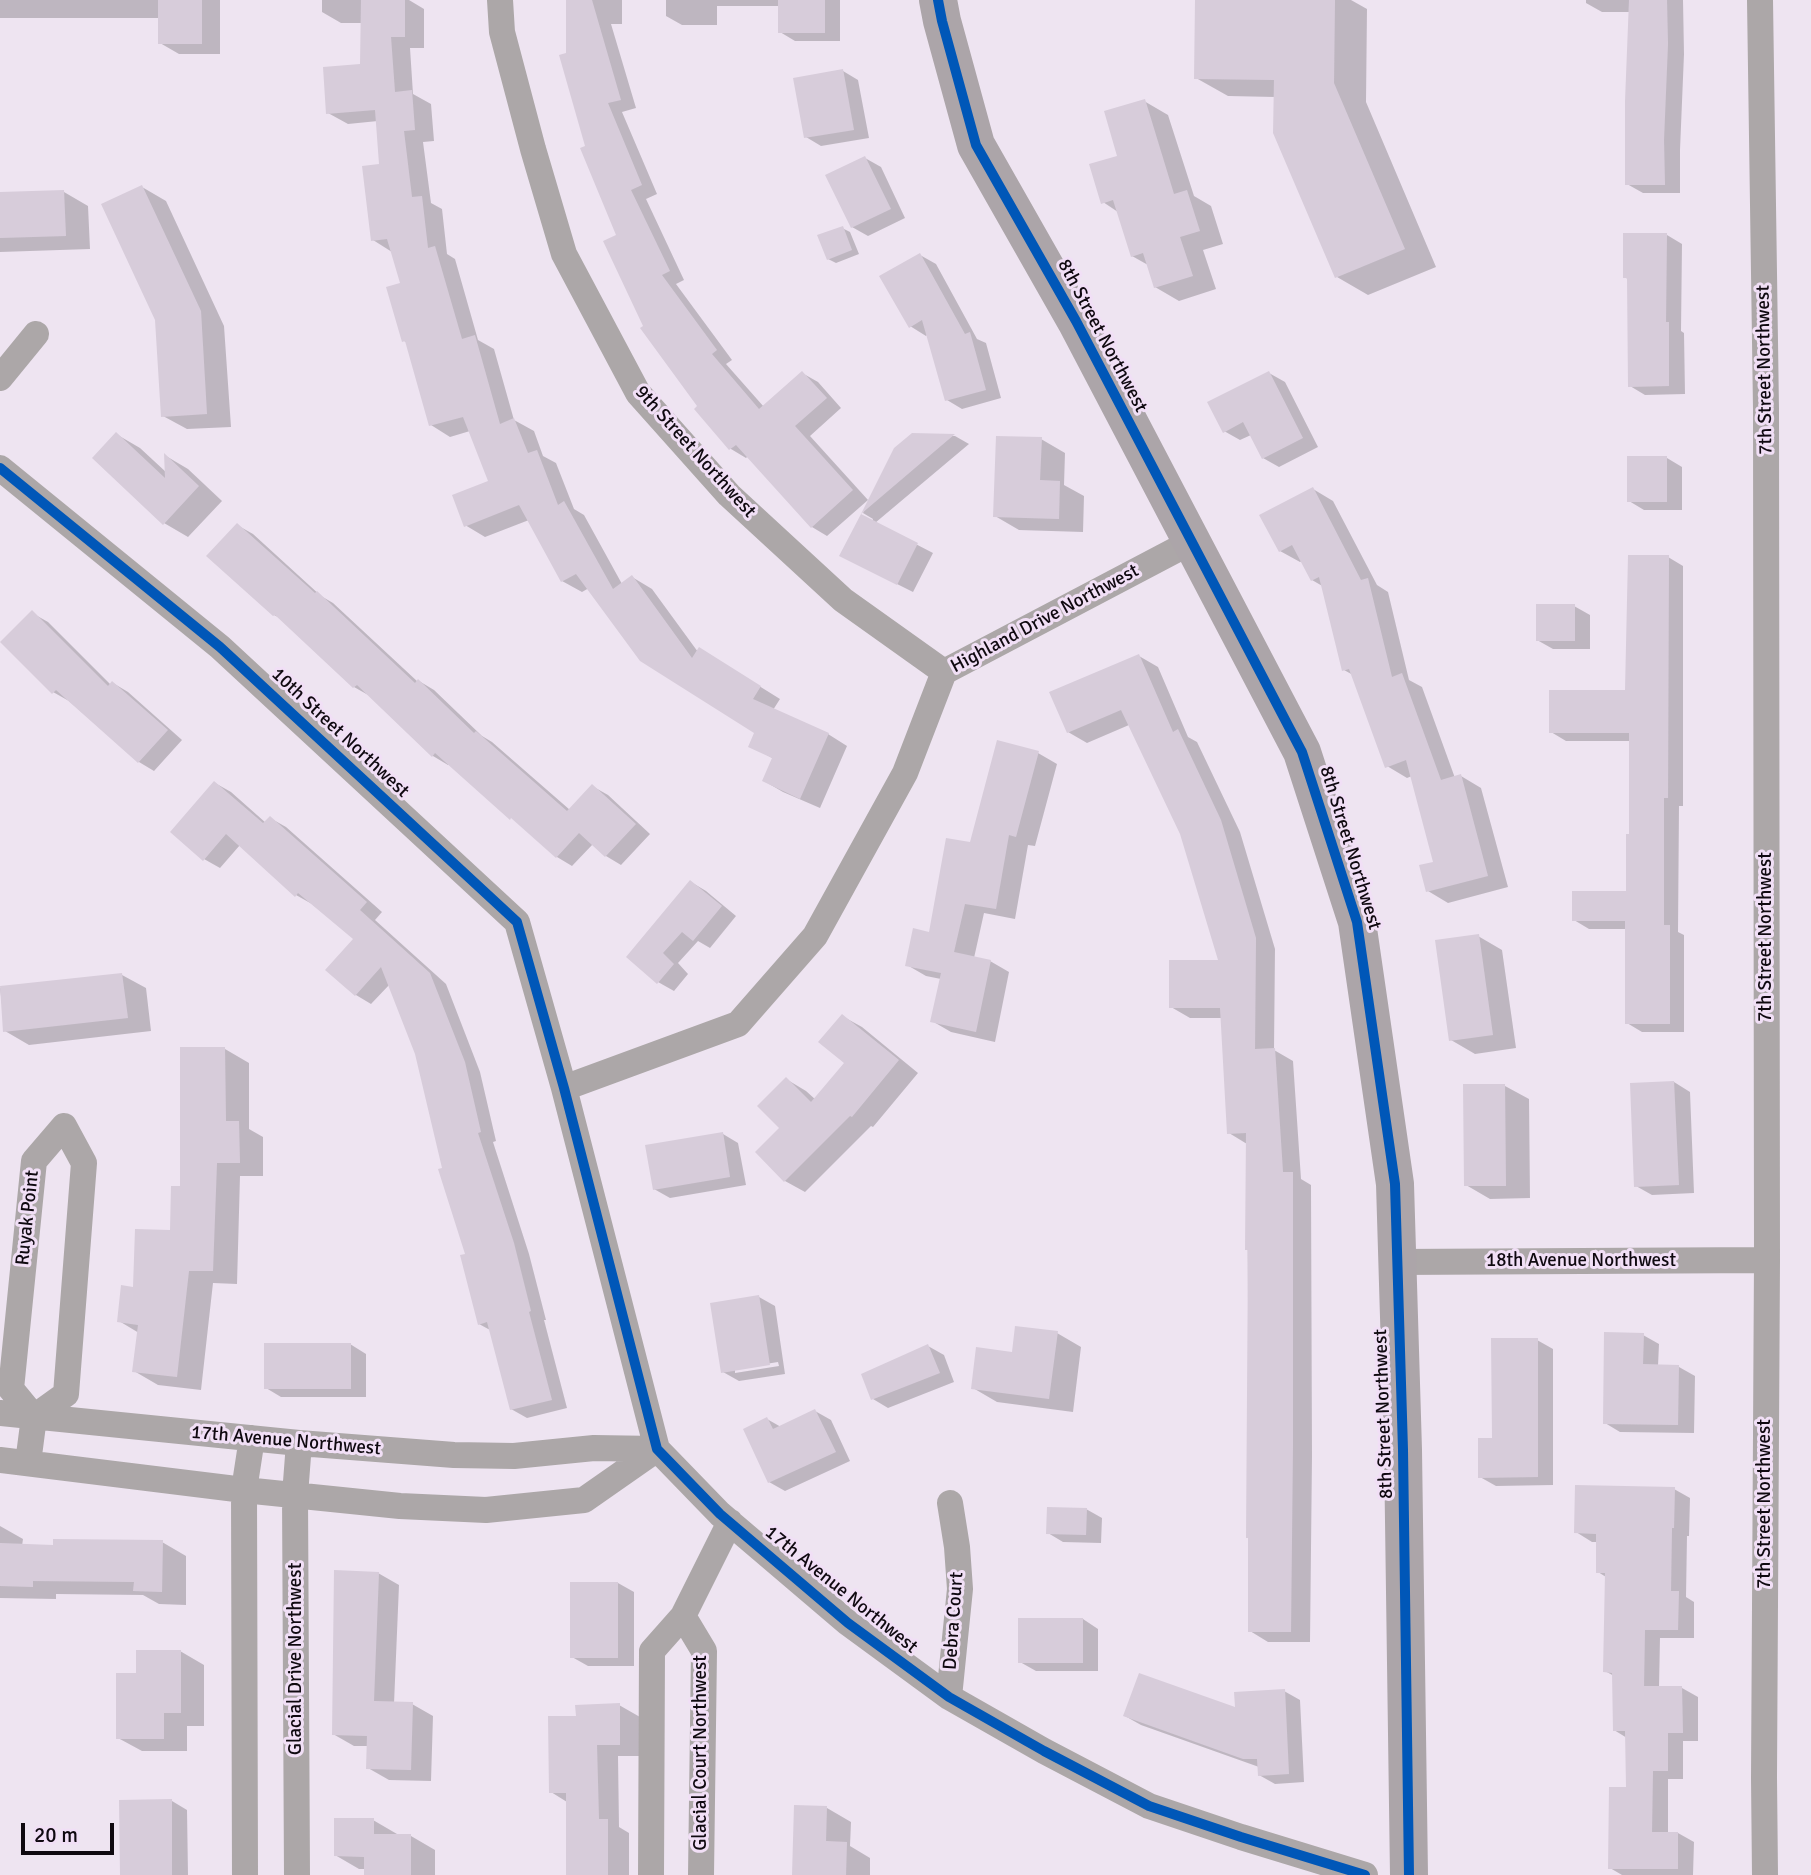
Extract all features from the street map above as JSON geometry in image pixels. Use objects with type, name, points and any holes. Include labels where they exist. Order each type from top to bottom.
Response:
[{"type":"street","name":"9th Street Northwest","points":[[500,0],[502,32],[533,149],[565,254],[638,393],[729,495],[843,600],[944,672]]},
{"type":"street","name":"8th Street Northwest","points":[[939,0],[942,21],[976,145],[1076,321],[1302,752],[1357,922],[1395,1184],[1403,1450],[1409,1875]]},
{"type":"street","name":"7th Street Northwest","points":[[1760,0],[1766,409],[1765,1875]]},
{"type":"street","points":[[0,378],[36,334]]},
{"type":"street","name":"10th Street Northwest","points":[[0,468],[220,647],[517,922],[564,1088]]},
{"type":"street","name":"Highland Drive Northwest","points":[[564,1088],[738,1024],[815,936],[905,773],[944,672],[1191,542]]},
{"type":"street","points":[[0,1460],[400,1506],[486,1510],[584,1500],[657,1449],[564,1088]]},
{"type":"street","name":"Ruyak Point","points":[[64,1126],[84,1163],[66,1394],[34,1417],[11,1389],[34,1161],[64,1126]]},
{"type":"street","name":"18th Avenue Northwest","points":[[1396,1262],[1767,1259]]},
{"type":"street","name":"17th Avenue Northwest","points":[[0,1413],[299,1443],[454,1455],[514,1456],[594,1448],[657,1449],[730,1522],[848,1623],[949,1697],[1044,1751],[1150,1806],[1365,1875]]},
{"type":"street","points":[[28,1463],[34,1417]]},
{"type":"street","points":[[246,1875],[244,1490],[252,1438]]},
{"type":"street","name":"Glacial Drive Northwest","points":[[297,1875],[295,1495],[299,1443]]},
{"type":"street","name":"Debra Court","points":[[949,1697],[960,1589],[950,1503]]},
{"type":"street","points":[[651,1875],[652,1651],[682,1616],[730,1522]]},
{"type":"street","name":"Glacial Court Northwest","points":[[682,1616],[704,1651],[701,1875]]},
{"type":"building","points":[[158,0],[202,0],[202,44],[158,44]]},
{"type":"building","points":[[361,0],[405,0],[405,37],[391,37],[395,92],[412,90],[415,130],[404,131],[412,197],[422,196],[428,248],[435,246],[462,339],[475,335],[500,424],[514,418],[528,453],[537,450],[558,505],[564,501],[613,589],[632,575],[692,658],[699,647],[761,686],[753,699],[829,733],[800,799],[762,781],[772,758],[748,747],[754,733],[640,661],[576,574],[561,582],[519,505],[464,527],[452,495],[488,481],[463,417],[429,426],[405,341],[402,342],[386,287],[400,283],[387,239],[371,241],[362,166],[379,164],[375,110],[326,114],[323,67],[360,64]]},
{"type":"building","points":[[566,0],[592,0],[621,100],[608,103],[642,185],[631,190],[670,271],[662,275],[717,350],[712,354],[759,409],[802,371],[827,398],[795,426],[853,490],[811,528],[736,445],[729,450],[694,409],[697,406],[640,328],[643,326],[603,241],[616,235],[580,148],[585,146],[559,55],[566,53]]},
{"type":"building","points":[[778,0],[825,0],[825,33],[778,33]]},
{"type":"building","points":[[1195,0],[1335,0],[1334,83],[1405,249],[1335,278],[1273,133],[1274,80],[1194,79]]},
{"type":"building","points":[[1629,0],[1667,0],[1665,185],[1625,185]]},
{"type":"building","points":[[843,69],[854,130],[804,138],[793,78]]},
{"type":"building","points":[[1145,99],[1174,194],[1187,190],[1200,231],[1180,237],[1193,276],[1154,288],[1143,253],[1131,257],[1113,200],[1101,204],[1089,164],[1117,156],[1104,111]]},
{"type":"building","points":[[865,156],[891,209],[851,228],[825,175]]},
{"type":"building","points":[[142,185],[201,311],[207,414],[161,417],[155,320],[101,204]]},
{"type":"building","points":[[64,190],[66,236],[0,238],[0,192]]},
{"type":"building","points":[[843,226],[852,250],[827,260],[817,235]]},
{"type":"building","points":[[1623,233],[1667,233],[1666,322],[1669,322],[1669,386],[1628,387],[1627,278],[1623,278]]},
{"type":"building","points":[[920,253],[965,334],[970,332],[986,390],[945,401],[922,320],[909,328],[879,276]]},
{"type":"building","points":[[1269,371],[1303,438],[1262,459],[1243,422],[1223,433],[1207,402]]},
{"type":"building","points":[[116,432],[165,478],[164,453],[199,486],[163,525],[92,458]]},
{"type":"building","points":[[912,433],[955,434],[861,514],[894,448]]},
{"type":"building","points":[[996,436],[1042,437],[1040,480],[1060,481],[1059,519],[993,517]]},
{"type":"building","points":[[1627,456],[1667,456],[1667,502],[1627,502]]},
{"type":"building","points":[[1313,487],[1361,580],[1368,578],[1392,677],[1402,673],[1441,780],[1461,774],[1488,876],[1426,892],[1419,865],[1433,862],[1406,760],[1385,768],[1349,669],[1342,671],[1319,577],[1311,581],[1292,545],[1279,552],[1259,515]]},
{"type":"building","points":[[861,514],[918,543],[897,585],[839,556]]},
{"type":"building","points":[[237,523],[315,593],[317,591],[415,683],[418,679],[474,733],[476,731],[567,811],[592,784],[636,824],[605,857],[579,833],[556,858],[435,753],[432,757],[357,685],[353,688],[275,615],[206,556]]},
{"type":"building","points":[[1628,555],[1669,555],[1668,798],[1664,798],[1664,925],[1670,925],[1670,1024],[1625,1024],[1625,921],[1572,921],[1572,891],[1626,891],[1629,733],[1549,733],[1549,690],[1625,690]]},
{"type":"building","points":[[1536,604],[1575,604],[1575,641],[1536,641]]},
{"type":"building","points":[[32,610],[108,686],[112,681],[168,730],[138,763],[56,690],[52,694],[0,642]]},
{"type":"building","points":[[1139,654],[1173,732],[1178,729],[1221,820],[1256,938],[1255,1049],[1275,1048],[1283,1172],[1293,1172],[1291,1632],[1248,1632],[1246,1133],[1227,1134],[1220,1008],[1169,1008],[1169,960],[1218,960],[1180,834],[1121,710],[1067,733],[1049,692]]},
{"type":"building","points":[[997,740],[1039,751],[1016,837],[1009,835],[996,909],[965,904],[954,952],[991,960],[976,1032],[930,1022],[941,973],[905,966],[913,928],[929,932],[946,838],[970,842]]},
{"type":"building","points":[[214,781],[263,823],[270,816],[367,902],[360,910],[430,973],[465,1062],[481,1132],[478,1133],[514,1243],[552,1400],[510,1410],[487,1322],[478,1325],[460,1255],[465,1254],[438,1169],[442,1168],[415,1054],[381,967],[355,996],[325,970],[353,939],[298,893],[295,897],[226,834],[203,861],[170,832]]},
{"type":"building","points":[[690,880],[722,906],[693,941],[682,932],[663,953],[674,964],[657,984],[626,957]]},
{"type":"building","points":[[1479,934],[1493,1035],[1449,1041],[1435,940]]},
{"type":"building","points":[[122,973],[128,1018],[3,1032],[0,986]]},
{"type":"building","points":[[842,1014],[899,1060],[852,1117],[850,1116],[784,1182],[755,1152],[779,1128],[757,1106],[786,1077],[811,1102],[844,1063],[818,1042]]},
{"type":"building","points":[[180,1047],[225,1047],[226,1121],[239,1121],[240,1163],[217,1163],[213,1271],[189,1271],[177,1377],[132,1372],[138,1325],[117,1322],[121,1285],[133,1287],[135,1229],[170,1230],[171,1186],[180,1186]]},
{"type":"building","points":[[1674,1081],[1679,1185],[1634,1187],[1630,1083]]},
{"type":"building","points":[[1463,1084],[1505,1084],[1506,1186],[1464,1186]]},
{"type":"building","points":[[723,1132],[730,1177],[653,1190],[645,1145]]},
{"type":"building","points":[[759,1295],[770,1365],[721,1373],[710,1303]]},
{"type":"building","points":[[1015,1326],[1058,1331],[1049,1399],[971,1389],[976,1347],[1012,1352]]},
{"type":"building","points":[[1604,1332],[1644,1333],[1643,1364],[1679,1365],[1678,1425],[1603,1424]]},
{"type":"building","points":[[1491,1338],[1538,1338],[1538,1477],[1478,1478],[1478,1438],[1492,1438]]},
{"type":"building","points":[[264,1343],[351,1343],[351,1389],[264,1389]]},
{"type":"building","points":[[928,1344],[940,1373],[871,1400],[861,1374]]},
{"type":"building","points":[[815,1409],[836,1452],[768,1483],[743,1429],[767,1417],[773,1429]]},
{"type":"building","points":[[1575,1485],[1675,1487],[1671,1591],[1679,1591],[1678,1630],[1645,1630],[1644,1686],[1682,1686],[1683,1733],[1668,1733],[1668,1771],[1653,1771],[1652,1832],[1678,1832],[1678,1869],[1608,1869],[1609,1787],[1626,1787],[1625,1731],[1613,1731],[1612,1673],[1603,1672],[1605,1573],[1596,1573],[1596,1534],[1574,1533]]},
{"type":"building","points":[[1047,1507],[1087,1508],[1086,1535],[1046,1534]]},
{"type":"building","points":[[53,1539],[163,1540],[162,1592],[133,1591],[134,1582],[33,1581],[33,1587],[0,1586],[0,1543],[53,1545]]},
{"type":"building","points":[[334,1570],[379,1572],[374,1701],[413,1702],[411,1770],[366,1769],[367,1736],[332,1735]]},
{"type":"building","points":[[570,1582],[618,1582],[618,1658],[570,1658]]},
{"type":"building","points":[[1018,1618],[1083,1618],[1083,1663],[1018,1663]]},
{"type":"building","points":[[136,1650],[181,1650],[181,1713],[164,1713],[164,1739],[116,1739],[116,1673],[136,1673]]},
{"type":"building","points":[[1139,1673],[1235,1707],[1234,1692],[1285,1689],[1289,1774],[1258,1776],[1257,1759],[1243,1759],[1123,1716]]},
{"type":"building","points":[[620,1703],[620,1745],[597,1745],[599,1819],[608,1819],[608,1875],[566,1875],[566,1793],[549,1793],[548,1716],[576,1716],[575,1705]]},
{"type":"building","points":[[172,1799],[172,1875],[120,1875],[119,1800]]},
{"type":"building","points":[[794,1805],[827,1806],[826,1841],[847,1842],[846,1875],[792,1875]]},
{"type":"building","points":[[334,1818],[374,1818],[374,1834],[411,1834],[411,1875],[364,1875],[364,1857],[334,1856]]},
{"type":"cycle path","points":[[938,0],[976,145],[1076,321],[1302,752],[1357,922],[1395,1184],[1403,1450],[1409,1875]]},
{"type":"cycle path","points":[[0,468],[220,647],[517,922],[564,1088],[657,1449],[720,1514],[848,1623],[949,1697],[1044,1751],[1149,1806],[1365,1875]]}]
